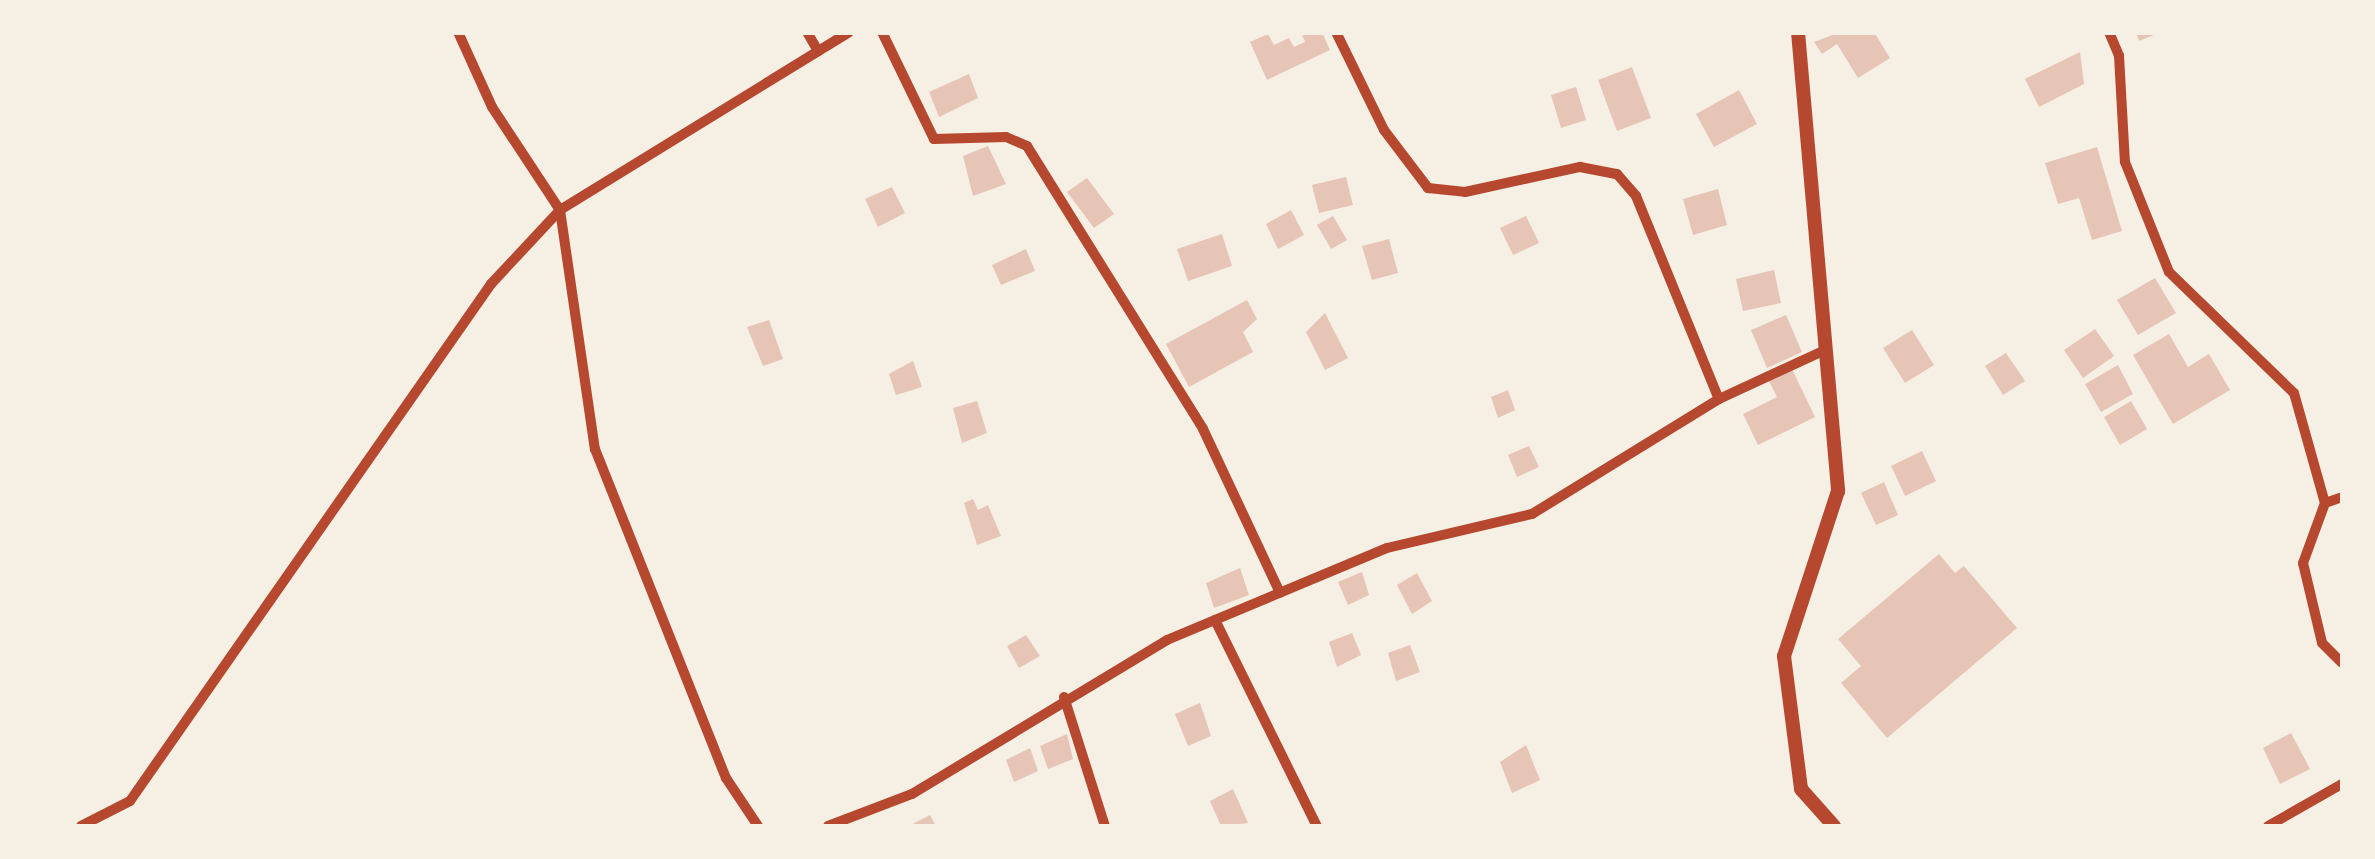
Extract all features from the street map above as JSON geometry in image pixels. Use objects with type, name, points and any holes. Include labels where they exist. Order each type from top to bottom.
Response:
[{"type":"street","points":[[458,32],[492,107],[560,210],[595,449],[726,778],[758,826]]},
{"type":"street","points":[[807,32],[818,51]]},
{"type":"street","points":[[81,826],[130,801],[491,284],[560,210],[849,32]]},
{"type":"street","points":[[882,32],[934,138],[1006,136],[1027,146],[1203,429],[1280,593]]},
{"type":"street","points":[[1336,32],[1384,130],[1428,188],[1465,192],[1580,167],[1617,174],[1636,196],[1719,400]]},
{"type":"street","points":[[1798,32],[1838,492],[1784,656],[1800,788],[1831,826]]},
{"type":"street","points":[[2109,32],[2119,56],[2126,162],[2169,272],[2294,393],[2324,502],[2304,563],[2322,643],[2342,663]]},
{"type":"street","points":[[828,826],[912,794],[1064,697],[1215,620],[1387,548],[1532,514],[1719,400],[1824,350]]},
{"type":"street","points":[[2324,502],[2342,497]]},
{"type":"street","points":[[1215,620],[1318,826]]},
{"type":"street","points":[[1064,697],[1105,826]]},
{"type":"street","points":[[2268,826],[2342,784]]},
{"type":"building","points":[[1301,32],[1322,32],[1330,50],[1267,80],[1250,42],[1268,34],[1274,45],[1289,38],[1294,47],[1305,42]]},
{"type":"building","points":[[1840,32],[1874,32],[1890,58],[1858,78],[1837,44],[1822,54],[1814,42]]},
{"type":"building","points":[[2136,32],[2159,32],[2159,33],[2139,41]]},
{"type":"building","points":[[2080,52],[2084,84],[2039,107],[2025,79]]},
{"type":"building","points":[[1632,67],[1651,118],[1617,131],[1598,80]]},
{"type":"building","points":[[969,74],[978,98],[939,117],[929,92]]},
{"type":"building","points":[[1576,87],[1586,120],[1561,128],[1551,95]]},
{"type":"building","points":[[1739,90],[1757,124],[1714,147],[1696,114]]},
{"type":"building","points":[[988,146],[1006,184],[973,196],[963,156]]},
{"type":"building","points":[[2097,147],[2122,231],[2092,240],[2079,198],[2058,204],[2045,163]]},
{"type":"building","points":[[1346,177],[1353,205],[1319,213],[1312,185]]},
{"type":"building","points":[[1087,178],[1114,214],[1094,228],[1067,192]]},
{"type":"building","points":[[892,187],[905,213],[878,227],[865,199]]},
{"type":"building","points":[[1718,189],[1727,225],[1693,235],[1683,199]]},
{"type":"building","points":[[1291,210],[1304,235],[1278,249],[1266,224]]},
{"type":"building","points":[[1333,216],[1347,240],[1331,249],[1317,225]]},
{"type":"building","points":[[1526,216],[1539,243],[1513,255],[1500,228]]},
{"type":"building","points":[[1222,234],[1232,266],[1188,281],[1177,249]]},
{"type":"building","points":[[1389,239],[1398,273],[1372,280],[1362,246]]},
{"type":"building","points":[[1026,249],[1035,271],[1001,285],[992,265]]},
{"type":"building","points":[[1774,270],[1781,303],[1743,311],[1736,279]]},
{"type":"building","points":[[2155,278],[2176,313],[2138,335],[2117,300]]},
{"type":"building","points":[[1247,300],[1257,319],[1243,332],[1253,352],[1189,387],[1166,344]]},
{"type":"building","points":[[1325,313],[1348,358],[1325,370],[1306,332]]},
{"type":"building","points":[[1786,315],[1802,352],[1767,368],[1751,330]]},
{"type":"building","points":[[769,320],[783,359],[763,366],[747,327]]},
{"type":"building","points":[[2095,329],[2114,356],[2083,378],[2064,350]]},
{"type":"building","points":[[1912,330],[1934,365],[1905,383],[1883,348]]},
{"type":"building","points":[[2169,334],[2188,367],[2209,354],[2230,390],[2173,424],[2133,355]]},
{"type":"building","points":[[2006,353],[2025,381],[2003,395],[1985,366]]},
{"type":"building","points":[[913,361],[922,387],[896,395],[889,374]]},
{"type":"building","points":[[2118,365],[2133,394],[2101,412],[2085,384]]},
{"type":"building","points":[[1792,369],[1815,417],[1758,445],[1743,414],[1777,397],[1769,381]]},
{"type":"building","points":[[1508,390],[1515,410],[1498,418],[1491,397]]},
{"type":"building","points":[[977,401],[987,433],[962,443],[953,408]]},
{"type":"building","points":[[2131,401],[2147,429],[2120,445],[2104,417]]},
{"type":"building","points":[[1529,446],[1539,467],[1517,477],[1508,455]]},
{"type":"building","points":[[1922,451],[1936,481],[1905,496],[1891,466]]},
{"type":"building","points":[[1884,482],[1898,515],[1876,525],[1861,493]]},
{"type":"building","points":[[973,499],[978,510],[988,505],[1001,536],[977,545],[964,503]]},
{"type":"building","points":[[1939,554],[1955,573],[1964,566],[2017,628],[1887,738],[1841,683],[1861,666],[1838,639]]},
{"type":"building","points":[[1240,568],[1249,595],[1214,608],[1206,583]]},
{"type":"building","points":[[1362,572],[1369,595],[1348,605],[1338,582]]},
{"type":"building","points":[[1417,573],[1432,601],[1412,614],[1397,585]]},
{"type":"building","points":[[1352,633],[1361,655],[1337,667],[1329,642]]},
{"type":"building","points":[[1026,635],[1040,656],[1019,668],[1007,646]]},
{"type":"building","points":[[1410,645],[1420,672],[1396,681],[1388,653]]},
{"type":"building","points":[[1200,703],[1211,736],[1188,746],[1175,714]]},
{"type":"building","points":[[2291,733],[2310,769],[2280,784],[2263,748]]},
{"type":"building","points":[[1067,734],[1073,759],[1048,769],[1040,746]]},
{"type":"building","points":[[1526,745],[1540,780],[1512,793],[1500,762]]},
{"type":"building","points":[[1030,748],[1038,771],[1014,782],[1006,760]]},
{"type":"building","points":[[1233,789],[1248,823],[1221,826],[1210,801]]},
{"type":"building","points":[[930,815],[936,826],[909,826]]}]
